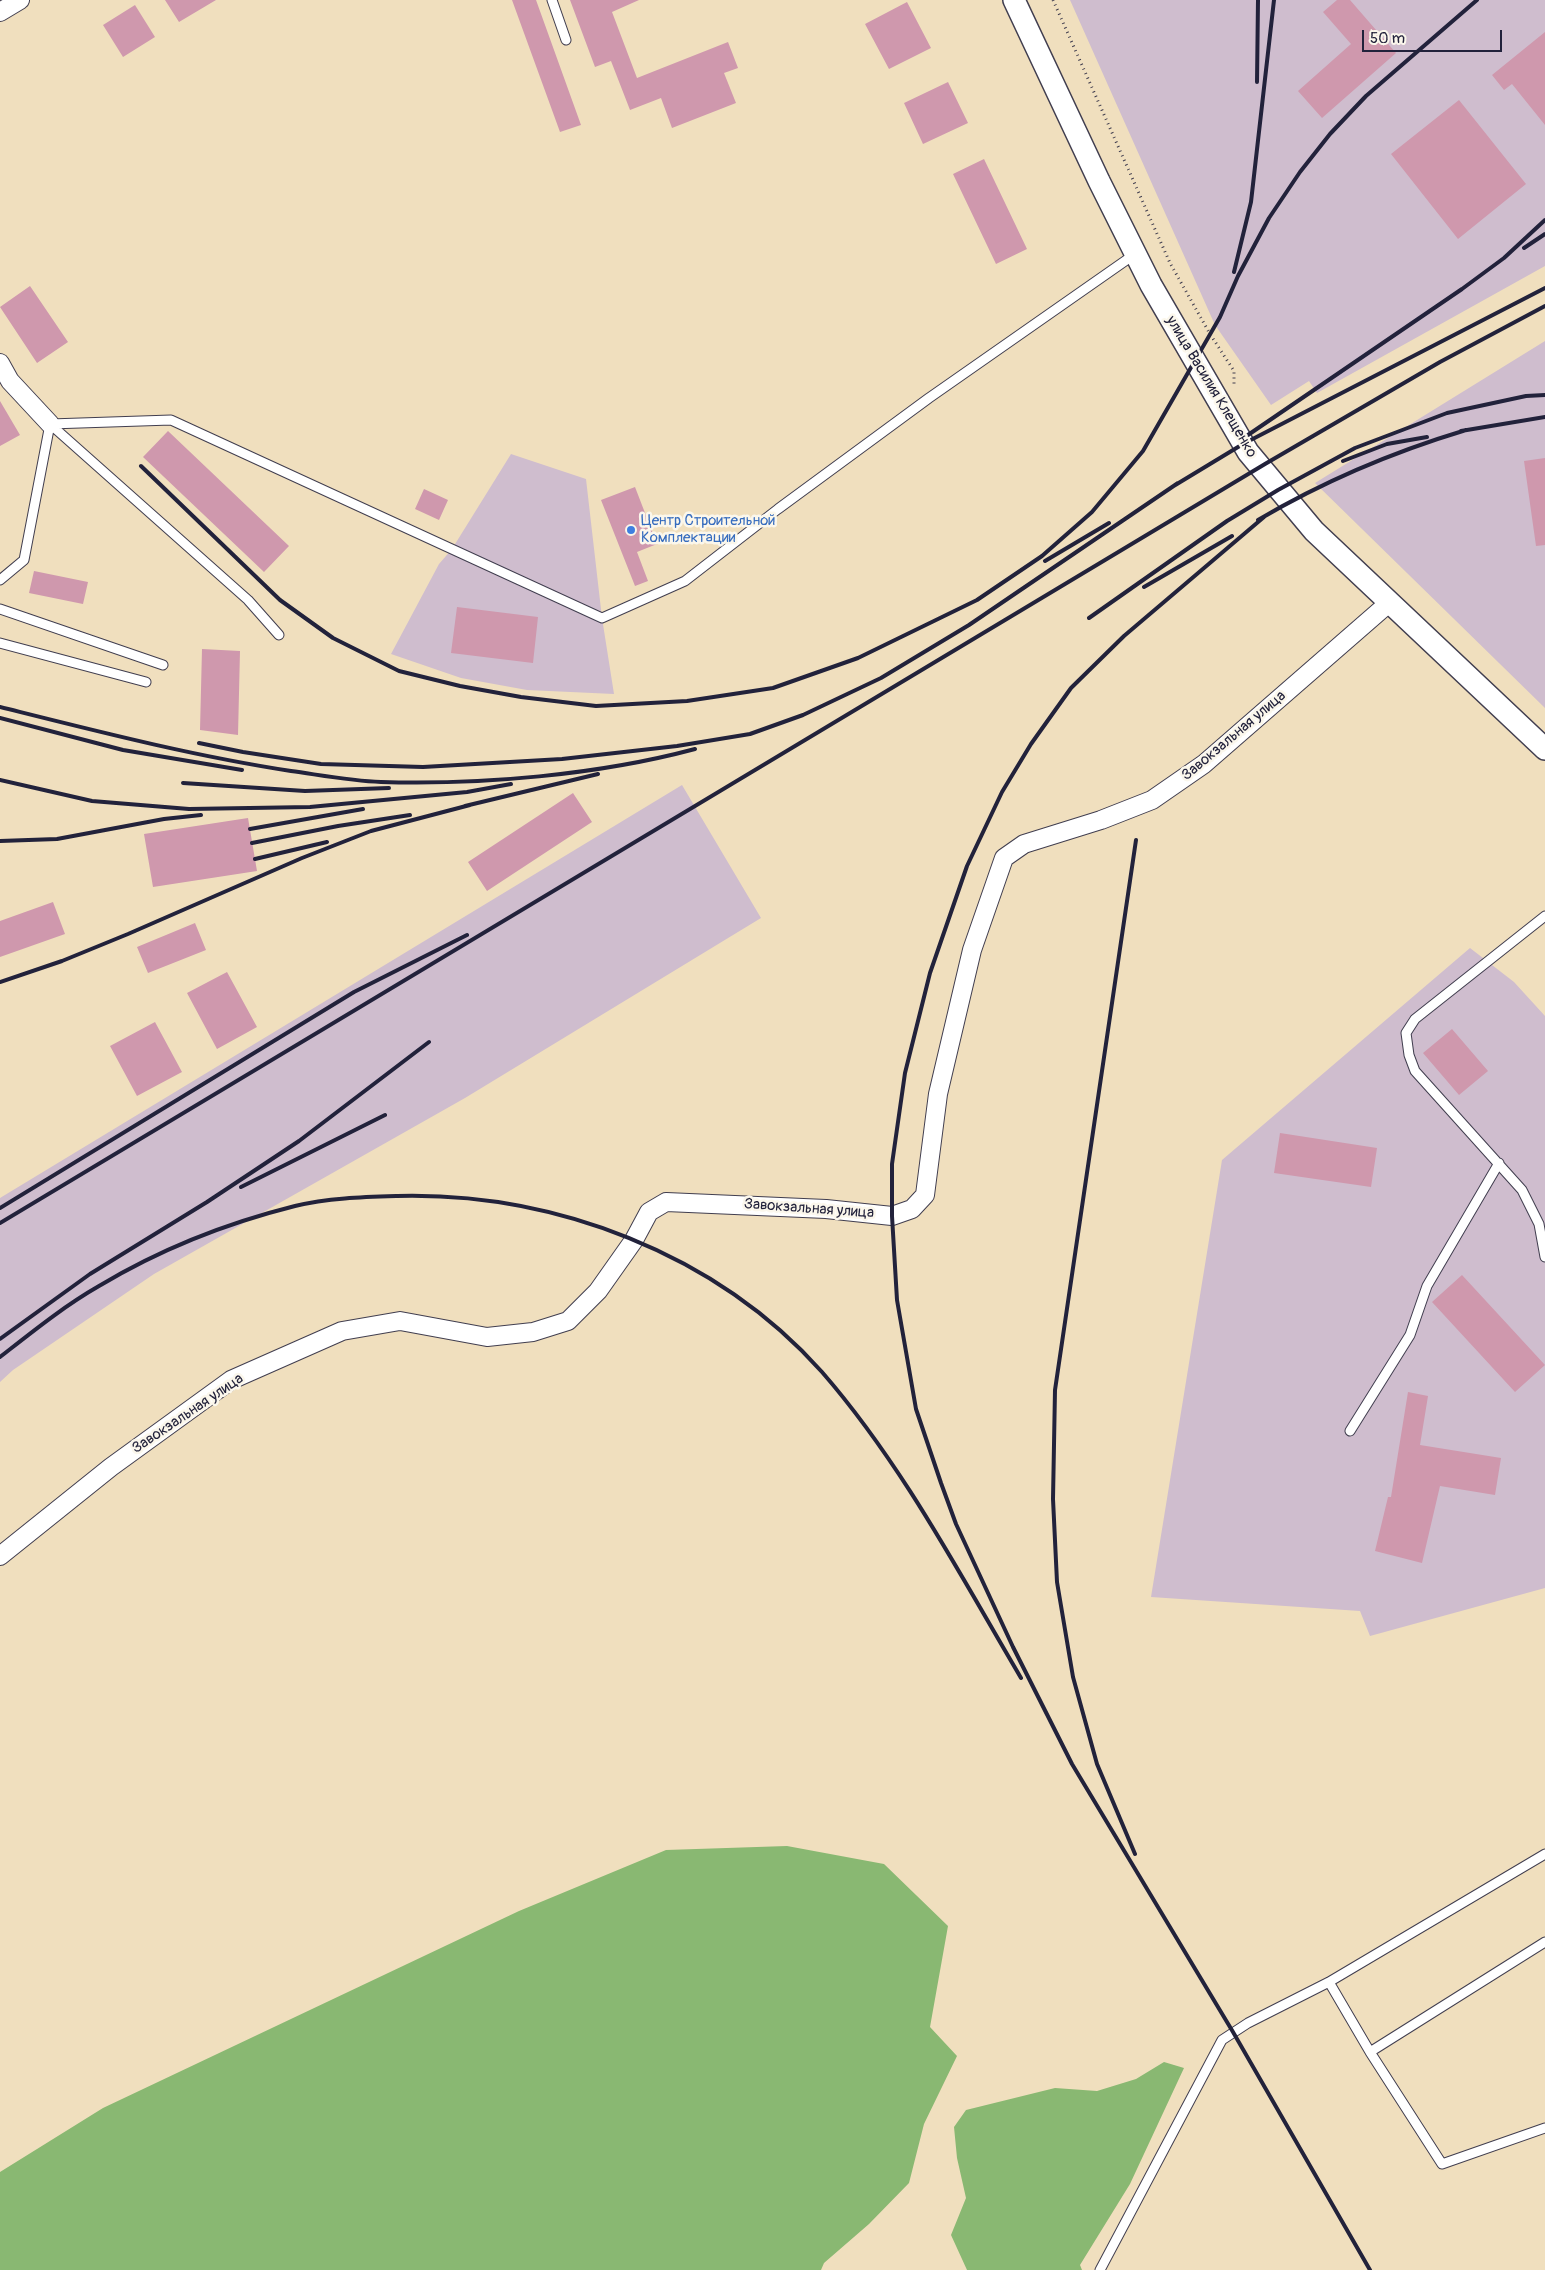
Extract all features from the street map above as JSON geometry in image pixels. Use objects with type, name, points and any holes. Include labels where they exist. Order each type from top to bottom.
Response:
[{"type":"street","points":[[0,12],[20,0]]},
{"type":"street","name":"улица Василия Клещенко","points":[[1014,0],[1136,254],[1248,452],[1314,531],[1545,748]]},
{"type":"street","points":[[0,363],[10,380],[50,424]]},
{"type":"street","name":"Завокзальная улица","points":[[0,1556],[111,1467],[231,1380],[342,1332],[400,1321],[487,1337],[533,1332],[568,1321],[598,1291],[634,1240],[649,1212],[666,1202],[826,1209],[892,1216],[912,1209],[925,1195],[938,1094],[972,950],[1004,858],[1024,844],[1100,820],[1152,800],[1204,764],[1390,602]]},
{"type":"lane","points":[[552,0],[566,40]]},
{"type":"lane","points":[[50,424],[171,420],[602,618],[685,581],[778,508],[921,404],[1136,254]]},
{"type":"lane","points":[[0,580],[24,560],[50,424]]},
{"type":"lane","points":[[50,424],[248,600],[279,635]]},
{"type":"lane","points":[[0,609],[163,665]]},
{"type":"lane","points":[[0,643],[146,682]]},
{"type":"lane","points":[[1545,916],[1415,1019],[1406,1033],[1409,1055],[1415,1071],[1512,1177],[1531,1205],[1539,1224],[1545,1257]]},
{"type":"lane","points":[[1350,1431],[1410,1335],[1427,1286],[1499,1163]]},
{"type":"lane","points":[[1100,2270],[1222,2040],[1248,2023],[1329,1982],[1545,1854]]},
{"type":"lane","points":[[1370,2052],[1545,1942]]},
{"type":"lane","points":[[1329,1982],[1370,2052],[1442,2164],[1545,2128]]},
{"type":"path","points":[[1052,0],[1170,263]]},
{"type":"shaded area","points":[[1070,0],[1545,0],[1545,266],[1317,393],[1309,381],[1271,405],[1215,325]]},
{"type":"shaded area","points":[[1545,341],[1545,708],[1315,483]]},
{"type":"shaded area","points":[[511,454],[586,479],[602,618],[614,694],[527,690],[461,678],[391,654],[439,564],[452,549]]},
{"type":"shaded area","points":[[682,785],[761,918],[465,1098],[154,1274],[13,1370],[0,1382],[0,1198]]},
{"type":"shaded area","points":[[1470,948],[1514,982],[1545,1016],[1545,1588],[1370,1636],[1360,1611],[1151,1597],[1222,1160]]},
{"type":"green space","points":[[787,1846],[884,1864],[948,1926],[930,2027],[957,2056],[924,2124],[909,2183],[869,2224],[824,2263],[821,2270],[0,2270],[0,2172],[103,2108],[519,1911],[666,1850]]},
{"type":"green space","points":[[1164,2062],[1184,2068],[1130,2184],[1080,2265],[1082,2270],[967,2270],[951,2235],[966,2198],[957,2158],[954,2127],[966,2110],[1055,2088],[1097,2091],[1136,2079]]},
{"type":"building","points":[[165,0],[216,0],[179,22]]},
{"type":"building","points":[[512,0],[536,0],[581,125],[560,132]]},
{"type":"building","points":[[570,0],[639,0],[612,12],[637,78],[728,42],[738,68],[724,73],[736,103],[672,128],[661,98],[630,110],[611,61],[595,67]]},
{"type":"building","points":[[1337,0],[1350,0],[1396,53],[1322,118],[1298,91],[1351,44],[1323,12]]},
{"type":"building","points":[[907,2],[931,48],[889,69],[865,24]]},
{"type":"building","points":[[135,5],[155,37],[123,57],[103,25]]},
{"type":"building","points":[[1545,32],[1545,125],[1512,84],[1504,90],[1492,75]]},
{"type":"building","points":[[948,82],[968,123],[923,144],[904,103]]},
{"type":"building","points":[[1459,100],[1526,184],[1458,239],[1391,154]]},
{"type":"building","points":[[984,159],[1027,249],[996,264],[953,174]]},
{"type":"building","points":[[30,286],[68,342],[37,363],[0,307]]},
{"type":"building","points":[[0,401],[20,435],[0,446]]},
{"type":"building","points":[[168,431],[289,546],[264,572],[143,457]]},
{"type":"building","points":[[1545,458],[1545,545],[1536,546],[1524,461]]},
{"type":"building","points":[[635,487],[657,544],[637,552],[648,581],[635,586],[601,500]]},
{"type":"building","points":[[424,489],[448,500],[439,520],[415,509]]},
{"type":"building","points":[[34,571],[88,582],[83,604],[29,593]]},
{"type":"building","points":[[457,607],[538,617],[533,663],[451,653]]},
{"type":"building","points":[[202,649],[240,651],[238,735],[200,730]]},
{"type":"building","points":[[573,793],[592,822],[487,891],[468,862]]},
{"type":"building","points":[[248,818],[257,871],[153,887],[144,834]]},
{"type":"building","points":[[53,902],[65,934],[0,957],[0,921]]},
{"type":"building","points":[[195,923],[206,950],[148,973],[137,947]]},
{"type":"building","points":[[227,972],[257,1027],[217,1049],[187,993]]},
{"type":"building","points":[[155,1022],[182,1072],[137,1096],[110,1046]]},
{"type":"building","points":[[1452,1029],[1488,1071],[1459,1095],[1423,1053]]},
{"type":"building","points":[[1280,1133],[1377,1148],[1371,1187],[1274,1173]]},
{"type":"building","points":[[1462,1275],[1545,1365],[1515,1392],[1432,1302]]},
{"type":"building","points":[[1408,1392],[1428,1396],[1420,1445],[1501,1458],[1495,1495],[1440,1486],[1422,1563],[1375,1551],[1388,1497],[1391,1497]]},
{"type":"railway","points":[[1257,82],[1258,0]]},
{"type":"railway","points":[[1234,272],[1251,202],[1274,0]]},
{"type":"railway","points":[[141,466],[280,600],[333,638],[399,671],[460,686],[521,697],[596,706],[687,701],[773,688],[858,658],[977,600],[1042,556],[1092,512],[1143,451],[1220,317],[1238,276],[1269,218],[1300,172],[1330,134],[1366,96],[1477,0]]},
{"type":"railway","points":[[1245,437],[1462,289],[1504,258],[1545,220]]},
{"type":"railway","points":[[1524,248],[1545,234]]},
{"type":"railway","points":[[1172,487],[1243,444],[1545,288]]},
{"type":"railway","points":[[0,1223],[1265,464],[1440,362],[1545,306]]},
{"type":"railway","points":[[1089,618],[1227,521],[1278,490],[1355,448],[1447,413],[1526,396],[1545,395]]},
{"type":"railway","points":[[1461,431],[1545,417]]},
{"type":"railway","points":[[1258,520],[1308,493],[1359,469],[1412,448],[1466,430]]},
{"type":"railway","points":[[1343,461],[1387,444],[1427,437]]},
{"type":"railway","points":[[199,743],[321,764],[423,767],[562,759],[677,746],[750,734],[803,715],[881,678],[969,625],[1178,483]]},
{"type":"railway","points":[[1264,517],[1124,636],[1071,688],[1031,744],[1002,792],[967,866],[930,973],[905,1073],[892,1164],[892,1216],[897,1300],[916,1409],[956,1524],[1013,1647],[1072,1764],[1233,2032],[1370,2270]]},
{"type":"railway","points":[[1045,561],[1109,523]]},
{"type":"railway","points":[[1144,587],[1232,536]]},
{"type":"railway","points":[[0,707],[218,758],[291,771],[370,781],[419,783],[499,780],[619,766],[695,749]]},
{"type":"railway","points":[[0,718],[123,750],[242,770]]},
{"type":"railway","points":[[465,806],[598,774]]},
{"type":"railway","points":[[0,780],[92,801],[189,809],[310,807],[467,792],[511,784]]},
{"type":"railway","points":[[183,783],[305,791],[389,788]]},
{"type":"railway","points":[[0,982],[62,961],[302,858],[371,831],[470,805]]},
{"type":"railway","points":[[250,829],[363,809]]},
{"type":"railway","points":[[0,841],[57,839],[164,819],[201,815]]},
{"type":"railway","points":[[252,843],[338,826],[410,815]]},
{"type":"railway","points":[[1135,1854],[1097,1764],[1073,1677],[1057,1582],[1053,1499],[1055,1390],[1136,840]]},
{"type":"railway","points":[[255,859],[327,842]]},
{"type":"railway","points":[[0,1208],[354,992],[467,935]]},
{"type":"railway","points":[[0,1339],[90,1274],[207,1202],[299,1141],[429,1042]]},
{"type":"railway","points":[[241,1187],[385,1115]]},
{"type":"railway","points":[[0,1357],[73,1302],[145,1261],[219,1229],[295,1206],[358,1197],[456,1198],[515,1205],[573,1219],[629,1238],[682,1263],[733,1294],[780,1330],[822,1372],[851,1407],[904,1482],[952,1559],[1021,1678]]},
{"type":"place","name":"Центр Строительной Комплектации","points":[[631,530]]}]
